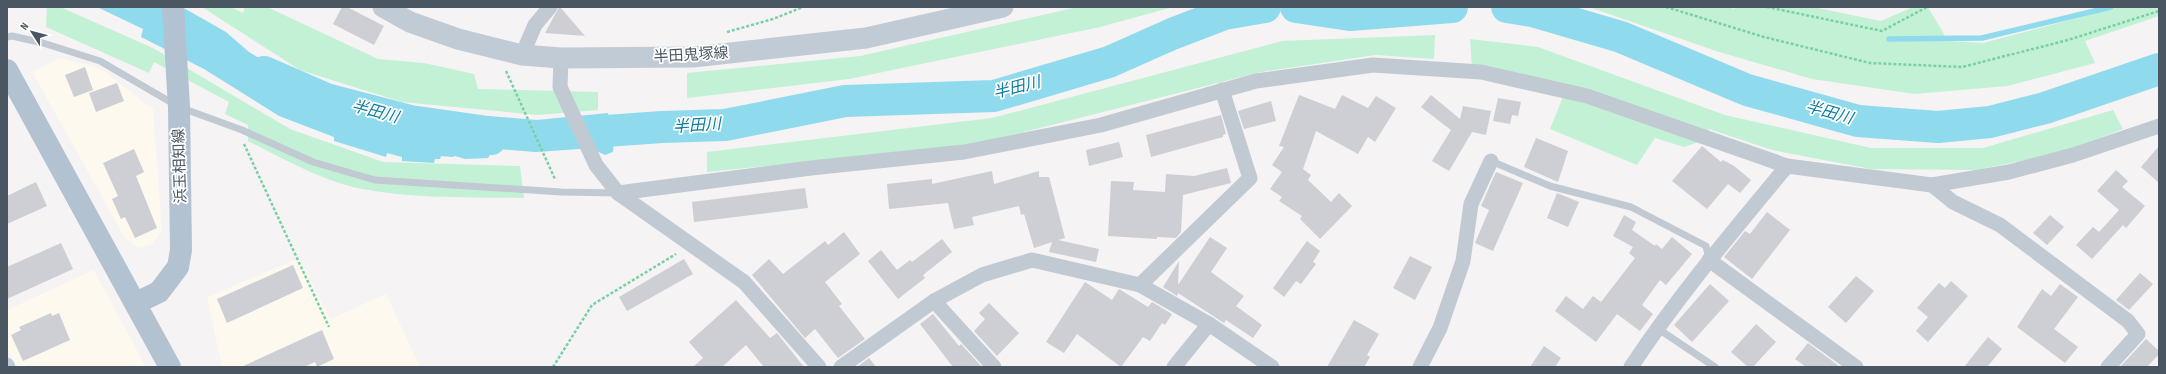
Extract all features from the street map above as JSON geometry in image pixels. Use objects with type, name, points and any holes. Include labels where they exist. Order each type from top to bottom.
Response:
[{"type":"main road","name":"浜玉相知線","points":[[136,303],[159,292],[178,266],[181,250],[178,107],[173,7]]},
{"type":"main road","name":"半田鬼塚線","points":[[383,7],[410,22],[458,40],[522,55],[561,58],[693,57],[866,38],[1003,7]]},
{"type":"main road","points":[[7,70],[170,367]]},
{"type":"street","points":[[522,55],[535,25],[550,7]]},
{"type":"street","points":[[561,58],[560,87],[596,164],[618,193],[744,282],[819,367]]},
{"type":"street","points":[[618,193],[811,168],[964,152],[1101,125],[1256,81],[1373,65],[1481,72],[1587,96],[1787,166],[1932,185],[2009,172],[2066,157],[2159,126]]},
{"type":"street","points":[[1140,285],[1250,178],[1222,90]]},
{"type":"street","points":[[1420,367],[1440,328],[1463,261],[1471,204],[1491,161]]},
{"type":"street","points":[[1631,367],[1657,328],[1709,260],[1787,166]]},
{"type":"street","points":[[1932,185],[1953,202],[2000,225],[2128,321],[2138,334],[2108,367]]},
{"type":"street","points":[[841,367],[934,301],[982,275],[1032,260],[1140,285],[1209,324],[1272,367]]},
{"type":"street","points":[[1709,260],[1856,367]]},
{"type":"street","points":[[934,301],[994,367]]},
{"type":"street","points":[[1174,367],[1209,324]]},
{"type":"lane","points":[[7,37],[12,36],[43,43],[100,61],[178,107],[242,130],[313,162],[375,180],[561,192],[618,193]]},
{"type":"lane","points":[[1491,161],[1550,186],[1631,207],[1706,246],[1709,260]]},
{"type":"lane","points":[[1657,328],[1715,367]]},
{"type":"path","points":[[721,34],[773,19],[803,7]]},
{"type":"path","points":[[1666,7],[1764,37],[1870,63],[1962,68],[2068,40],[2159,11]]},
{"type":"path","points":[[1767,7],[1882,31],[1927,7]]},
{"type":"path","points":[[505,70],[561,192]]},
{"type":"path","points":[[242,130],[244,144],[329,327]]},
{"type":"path","points":[[553,367],[592,305],[692,244]]},
{"type":"shaded area","points":[[60,58],[100,68],[153,109],[162,231],[153,244],[138,248],[125,238],[32,72]]},
{"type":"shaded area","points":[[299,258],[330,319],[386,294],[420,367],[222,367],[207,297]]},
{"type":"shaded area","points":[[94,270],[146,367],[16,367],[7,347],[7,310]]},
{"type":"green space","points":[[47,7],[60,7],[153,48],[290,129],[383,162],[520,166],[524,198],[420,196],[378,192],[344,185],[330,180],[248,141],[248,125],[225,114],[229,102],[154,62],[149,73],[46,27]]},
{"type":"green space","points":[[202,7],[231,7],[243,13],[245,7],[267,7],[378,59],[424,63],[474,74],[478,89],[598,92],[598,110],[538,115],[402,102],[300,70]]},
{"type":"green space","points":[[1078,7],[1173,7],[1100,27],[849,79],[687,98],[687,73],[860,56]]},
{"type":"green space","points":[[1589,7],[1728,7],[1734,9],[1736,7],[1813,7],[1881,21],[1913,7],[1928,7],[1948,41],[1983,43],[2119,7],[2159,7],[2159,16],[2085,41],[2095,63],[2007,86],[1915,94],[1812,79],[1716,51]]},
{"type":"green space","points":[[1435,35],[1434,59],[1375,55],[1261,72],[972,145],[707,172],[707,152],[992,118],[1282,41]]},
{"type":"green space","points":[[1470,39],[1538,47],[1725,115],[1871,148],[1983,148],[2113,110],[2123,129],[2060,153],[1976,170],[1871,169],[1772,150],[1709,129],[1704,140],[1684,147],[1655,138],[1637,165],[1550,129],[1563,97],[1472,67]]},
{"type":"water","points":[[97,7],[182,7],[226,32],[249,52],[282,72],[323,104],[348,113],[377,129],[386,125],[413,126],[440,120],[447,123],[470,124],[505,130],[508,125],[511,125],[516,137],[539,131],[542,127],[547,126],[547,119],[608,113],[614,139],[613,152],[605,155],[568,137],[566,140],[562,137],[549,139],[544,144],[526,144],[521,147],[518,143],[508,142],[499,153],[490,155],[488,158],[465,159],[455,156],[441,156],[440,159],[435,159],[434,163],[402,161],[402,157],[387,153],[386,157],[334,141],[334,137],[279,116],[204,69],[141,37],[143,29]]},
{"type":"building","points":[[342,7],[347,7],[384,26],[374,45],[333,24]]},
{"type":"building","points":[[560,7],[585,36],[545,33]]},
{"type":"building","points":[[85,67],[93,90],[74,97],[65,75]]},
{"type":"building","points":[[117,83],[124,101],[96,112],[89,93]]},
{"type":"building","points":[[1299,95],[1335,109],[1342,95],[1368,108],[1376,96],[1396,108],[1375,142],[1368,137],[1358,154],[1316,131],[1303,169],[1311,175],[1308,180],[1331,202],[1339,193],[1352,206],[1320,239],[1300,219],[1302,216],[1279,201],[1282,197],[1270,189],[1282,172],[1272,165],[1284,147],[1279,146]]},
{"type":"building","points":[[1431,95],[1460,119],[1463,106],[1491,111],[1486,135],[1472,132],[1449,171],[1432,161],[1451,130],[1421,107]]},
{"type":"building","points":[[1498,98],[1521,102],[1518,116],[1512,115],[1510,124],[1493,121]]},
{"type":"building","points":[[1271,101],[1276,121],[1244,129],[1238,111]]},
{"type":"building","points":[[1221,115],[1226,134],[1223,135],[1223,137],[1151,157],[1146,135]]},
{"type":"building","points":[[1536,138],[1568,151],[1558,182],[1524,167]]},
{"type":"building","points":[[1119,142],[1123,157],[1089,166],[1086,150]]},
{"type":"building","points":[[1702,146],[1721,162],[1723,160],[1734,166],[1751,180],[1740,193],[1728,184],[1707,209],[1672,181]]},
{"type":"building","points":[[2159,146],[2159,183],[2141,167]]},
{"type":"building","points":[[134,149],[144,172],[136,176],[157,228],[135,238],[125,217],[121,219],[112,199],[118,196],[103,163]]},
{"type":"building","points":[[1227,168],[1231,183],[1183,195],[1181,232],[1176,238],[1157,237],[1157,239],[1108,236],[1111,181],[1134,182],[1133,190],[1165,192],[1166,174],[1194,176]]},
{"type":"building","points":[[2116,170],[2128,181],[2122,187],[2145,206],[2126,228],[2123,225],[2092,259],[2076,245],[2093,227],[2099,232],[2119,210],[2097,191]]},
{"type":"building","points":[[992,171],[994,184],[1039,171],[1039,177],[1049,177],[1065,238],[1058,240],[1099,249],[1096,262],[1049,252],[1052,242],[1034,248],[1024,214],[1021,215],[1019,206],[972,217],[974,225],[954,229],[948,203],[889,209],[887,184],[932,179],[932,184]]},
{"type":"building","points":[[1496,172],[1523,183],[1493,251],[1475,243],[1489,210],[1481,206]]},
{"type":"building","points":[[36,182],[47,206],[7,224],[7,196]]},
{"type":"building","points":[[805,188],[808,208],[694,222],[692,202]]},
{"type":"building","points":[[1557,193],[1579,202],[1568,227],[1547,218]]},
{"type":"building","points":[[1767,212],[1790,230],[1752,279],[1724,257],[1745,231],[1750,234]]},
{"type":"building","points":[[1624,215],[1636,222],[1632,230],[1655,246],[1656,244],[1662,249],[1672,237],[1692,254],[1666,285],[1660,280],[1642,305],[1653,314],[1640,331],[1617,314],[1596,342],[1555,311],[1566,296],[1583,309],[1593,296],[1601,302],[1635,258],[1629,253],[1633,247],[1613,236]]},
{"type":"building","points":[[2050,215],[2064,227],[2047,245],[2033,233]]},
{"type":"building","points":[[844,232],[860,254],[825,282],[842,304],[839,306],[865,339],[838,358],[815,329],[805,338],[752,275],[769,259],[783,274],[825,241],[828,245]]},
{"type":"building","points":[[1210,237],[1227,248],[1211,272],[1244,296],[1236,306],[1262,325],[1253,338],[1226,320],[1224,323],[1178,293],[1177,296],[1163,287],[1179,261],[1178,285]]},
{"type":"building","points":[[942,239],[952,252],[923,275],[925,278],[898,299],[868,261],[881,250],[897,270],[910,260],[912,262]]},
{"type":"building","points":[[1307,241],[1320,251],[1313,262],[1316,264],[1301,284],[1296,281],[1284,297],[1273,288]]},
{"type":"building","points":[[61,243],[73,269],[7,299],[7,267]]},
{"type":"building","points":[[1410,256],[1432,267],[1415,300],[1393,288]]},
{"type":"building","points":[[684,259],[693,274],[627,311],[619,297]]},
{"type":"building","points":[[293,265],[303,288],[227,323],[217,299]]},
{"type":"building","points":[[2140,273],[2153,284],[2129,310],[2116,300]]},
{"type":"building","points":[[1856,276],[1874,291],[1846,323],[1828,307]]},
{"type":"building","points":[[1951,281],[1968,296],[1928,342],[1916,331],[1928,317],[1917,308],[1939,283],[1945,288]]},
{"type":"building","points":[[1085,282],[1112,300],[1119,289],[1148,307],[1152,302],[1172,314],[1165,325],[1162,323],[1150,341],[1143,337],[1121,367],[1077,334],[1064,353],[1046,342]]},
{"type":"building","points":[[1710,284],[1729,301],[1692,342],[1674,325]]},
{"type":"building","points":[[2060,284],[2078,297],[2054,329],[2078,347],[2065,363],[2017,327],[2042,289],[2051,296]]},
{"type":"building","points":[[736,300],[770,338],[777,333],[804,367],[764,367],[746,345],[722,367],[693,367],[703,358],[689,342]]},
{"type":"building","points":[[989,303],[1019,333],[997,356],[974,331],[985,319],[979,313]]},
{"type":"building","points":[[51,313],[52,316],[59,313],[70,340],[23,361],[11,335],[21,330],[19,327]]},
{"type":"building","points":[[933,314],[959,346],[961,344],[982,367],[953,367],[920,324]]},
{"type":"building","points":[[1354,320],[1379,334],[1367,355],[1370,357],[1364,367],[1327,367]]},
{"type":"building","points":[[1756,324],[1776,342],[1753,367],[1748,367],[1731,352]]},
{"type":"building","points":[[322,330],[334,359],[317,367],[315,362],[304,367],[241,367]]},
{"type":"building","points":[[1988,337],[2002,349],[1987,367],[1964,367]]},
{"type":"building","points":[[2146,339],[2159,351],[2159,354],[2147,367],[2120,367]]},
{"type":"building","points":[[1808,343],[1840,367],[1806,367],[1795,359]]},
{"type":"building","points":[[1544,346],[1561,358],[1555,367],[1530,367]]},
{"type":"building","points":[[869,358],[876,367],[857,367]]},
{"type":"waterway","name":"半田川","points":[[264,72],[326,99],[410,121],[488,132],[536,136],[662,127],[725,125],[845,101],[994,96],[1109,62],[1172,34],[1224,14],[1265,7]]},
{"type":"waterway","name":"半田川","points":[[1296,7],[1350,15],[1452,7]]},
{"type":"waterway","name":"半田川","points":[[1507,7],[1532,11],[1621,37],[1747,90],[1858,121],[1938,127],[1990,122],[2045,108],[2159,69]]},
{"type":"waterway","points":[[1889,39],[1982,38],[2111,7]]}]
